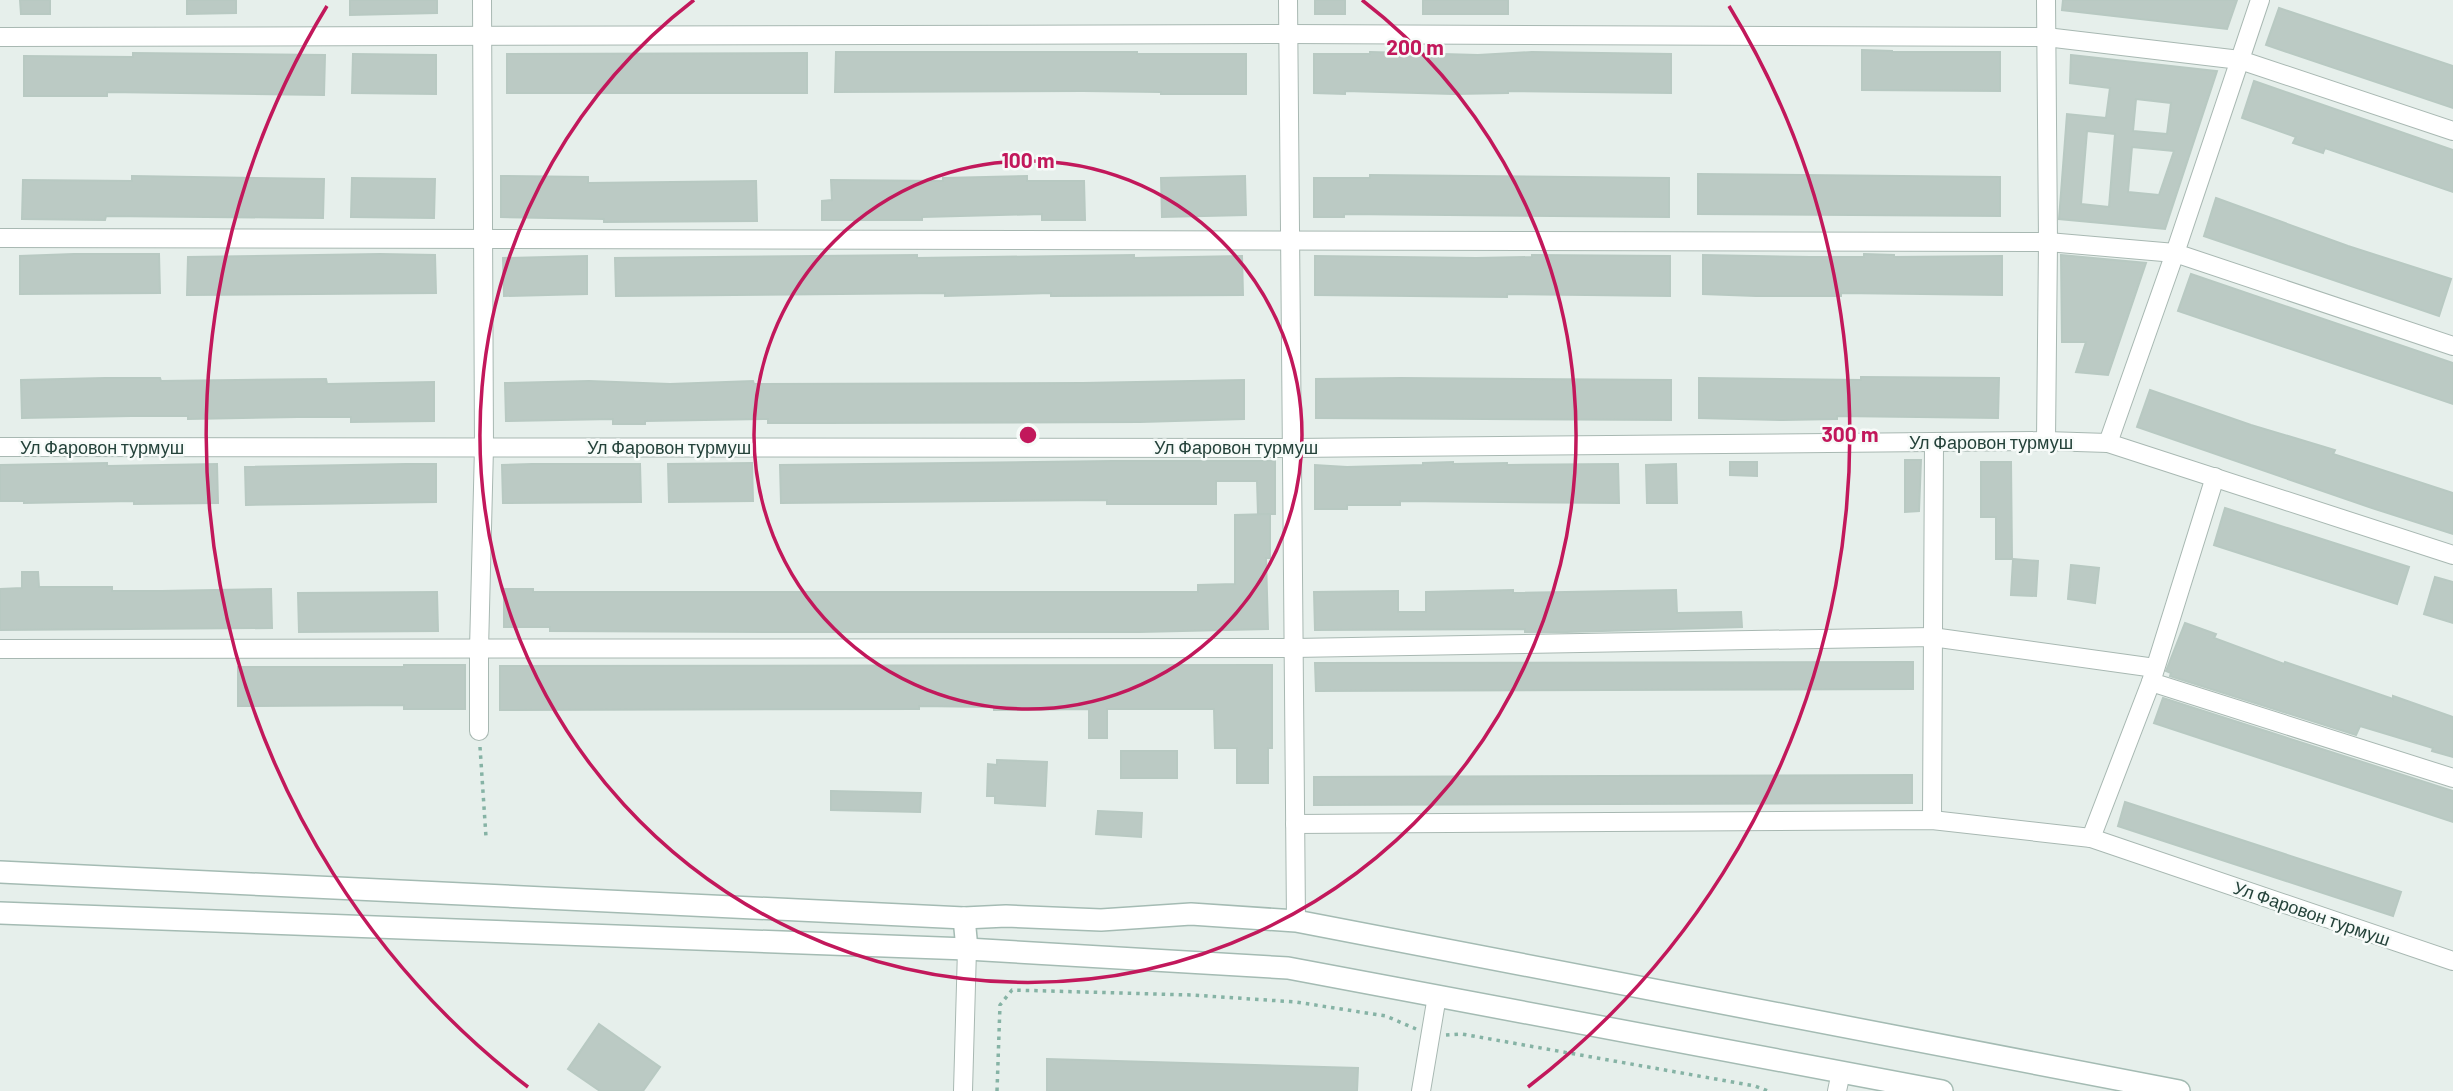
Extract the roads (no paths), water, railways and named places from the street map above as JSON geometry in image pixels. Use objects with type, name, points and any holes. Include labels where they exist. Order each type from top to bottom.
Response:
[{"type":"street","points":[[480,731],[479,650],[484,447],[482,0]]},
{"type":"street","points":[[1288,0],[1296,921]]},
{"type":"street","points":[[2046,0],[2046,441]]},
{"type":"street","points":[[2108,443],[2260,0]]},
{"type":"street","points":[[0,37],[1287,34],[2046,37],[2240,60],[2453,131]]},
{"type":"street","points":[[0,239],[1291,239],[2048,243],[2175,253],[2453,346]]},
{"type":"street","name":"Ул Фаровон турмуш","points":[[0,447],[1292,448],[2046,441],[2108,443],[2453,555]]},
{"type":"street","points":[[1932,820],[1934,442]]},
{"type":"street","points":[[2091,838],[2153,675],[2215,477]]},
{"type":"street","points":[[0,649],[1294,648],[1931,637],[2153,675],[2453,778]]},
{"type":"street","name":"Ул Фаровон турмуш","points":[[1295,824],[1932,820],[2091,838],[2453,961]]},
{"type":"street","points":[[0,872],[964,918],[1006,916],[1101,920],[1191,914],[1296,921],[2179,1091]]},
{"type":"street","points":[[0,913],[968,949],[1288,968],[1437,996],[1839,1082],[1942,1091]]},
{"type":"street","points":[[963,1091],[968,949],[964,918]]},
{"type":"street","points":[[1421,1091],[1437,996]]}]
